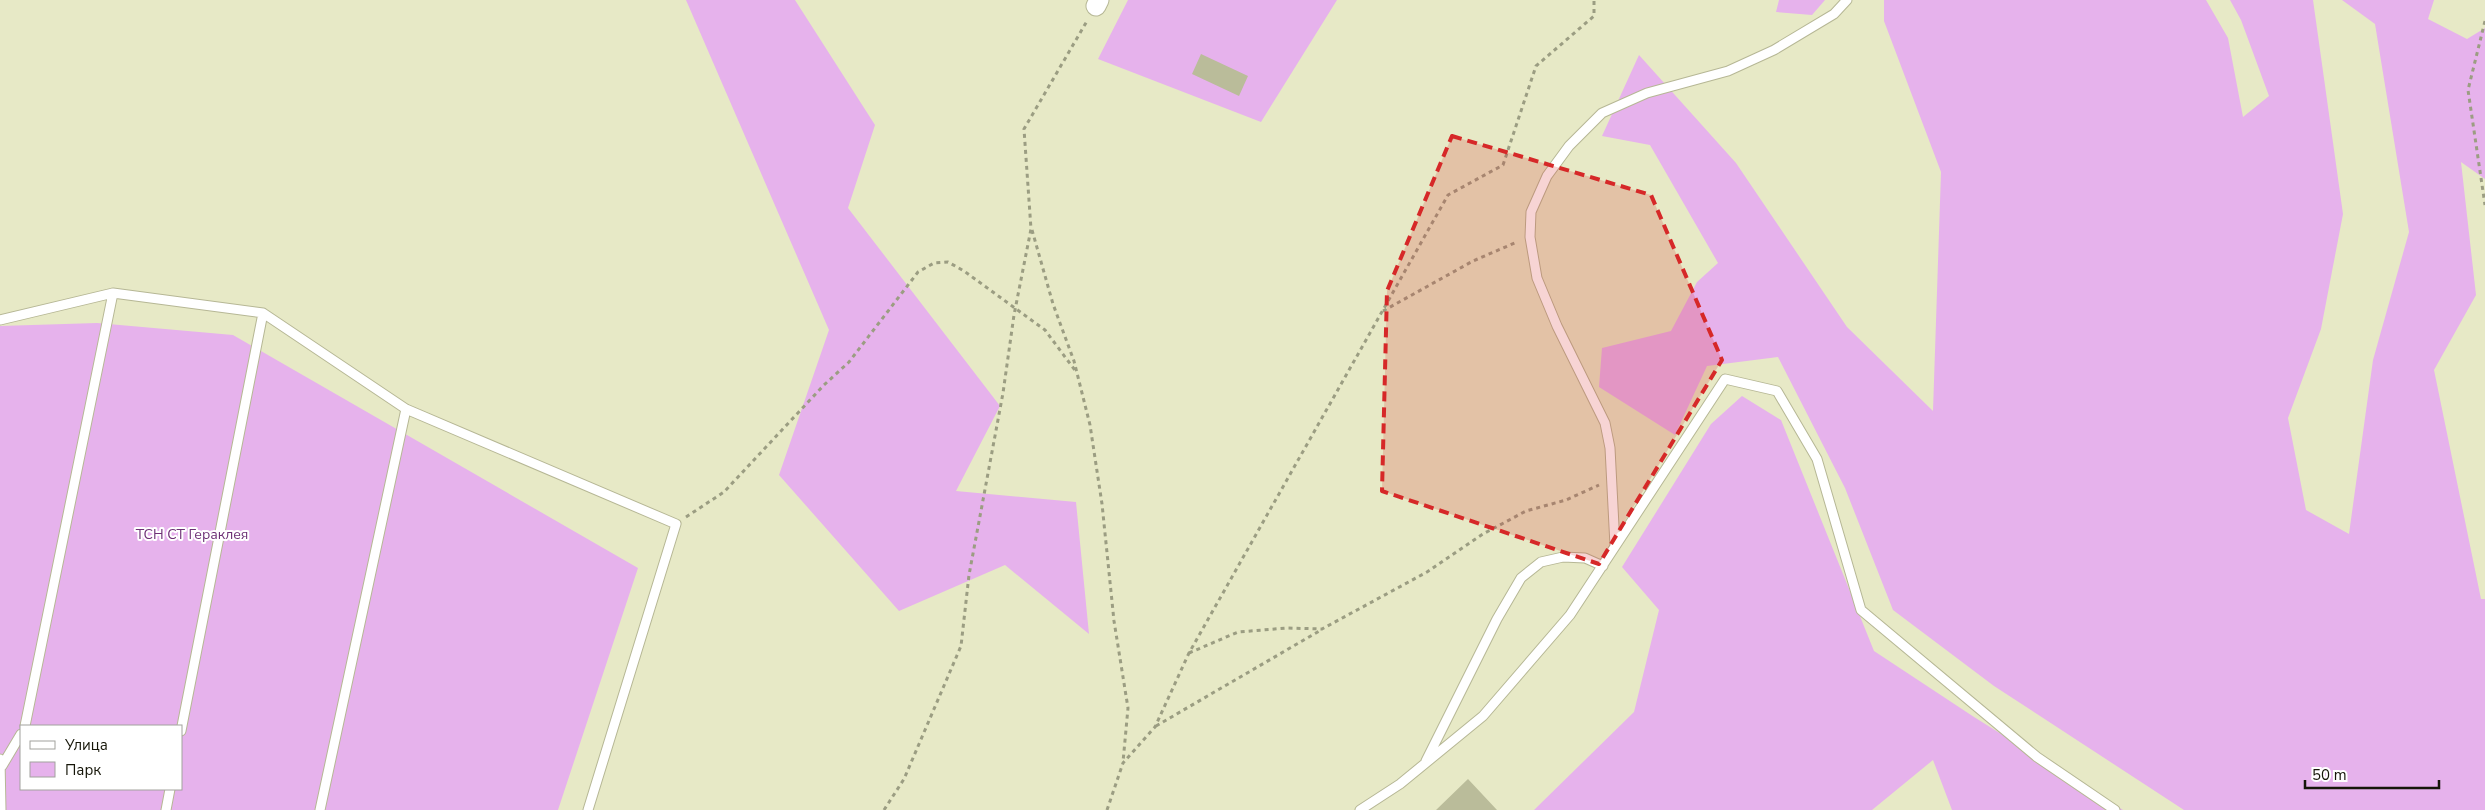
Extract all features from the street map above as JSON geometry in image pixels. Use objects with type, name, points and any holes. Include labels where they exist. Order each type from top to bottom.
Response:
[{"type":"lane","points":[[1615,547],[1610,448],[1605,423],[1557,326],[1537,278],[1530,237],[1531,212],[1547,176],[1569,146],[1602,113],[1647,93],[1728,71],[1774,50],[1834,14],[1847,0]]},
{"type":"lane","points":[[25,725],[112,293]]},
{"type":"lane","points":[[0,320],[112,293],[262,313],[406,409],[676,524],[588,810]]},
{"type":"lane","points":[[182,726],[262,313]]},
{"type":"lane","points":[[1360,810],[1400,784],[1483,716],[1570,615],[1725,379],[1778,391],[1817,458],[1861,610],[2037,757],[2115,810]]},
{"type":"lane","points":[[320,810],[406,409]]},
{"type":"lane","points":[[1424,765],[1520,578],[1541,562],[1563,557],[1585,558],[1603,566]]},
{"type":"lane","points":[[1,810],[1,762],[20,735]]},
{"type":"lane","points":[[166,810],[170,790]]},
{"type":"path","points":[[1156,727],[1189,653],[1448,195],[1503,165],[1536,66],[1594,16],[1594,0]]},
{"type":"path","points":[[1097,3],[1024,129],[1031,229],[1053,304],[1077,374],[1090,425],[1100,484],[1114,621],[1128,708],[1122,763],[1107,810]]},
{"type":"path","points":[[2485,21],[2468,90],[2485,205]]},
{"type":"path","points":[[884,810],[904,779],[961,646],[969,575],[1003,393],[1014,315],[1031,229]]},
{"type":"path","points":[[1382,312],[1473,261],[1530,237]]},
{"type":"path","points":[[676,524],[724,492],[824,385],[849,362],[918,272],[934,263],[948,262],[964,271],[1045,330],[1077,374]]},
{"type":"path","points":[[1122,763],[1156,727],[1322,629],[1427,572],[1483,534],[1526,511],[1566,500],[1611,480]]},
{"type":"path","points":[[1189,653],[1238,632],[1287,628],[1322,629]]},
{"type":"highlighted area","points":[[1452,136],[1651,195],[1722,360],[1599,564],[1382,491],[1387,291]]},
{"type":"green space","points":[[686,0],[795,0],[875,125],[848,208],[1000,406],[956,491],[1076,502],[1089,634],[1005,565],[899,611],[779,475],[829,330]]},
{"type":"green space","points":[[1128,0],[1337,0],[1261,122],[1098,59]]},
{"type":"green space","points":[[1779,0],[1825,0],[1812,15],[1776,12]]},
{"type":"green space","points":[[1884,0],[2206,0],[2228,38],[2243,117],[2269,96],[2241,20],[2230,0],[2313,0],[2343,214],[2321,329],[2288,418],[2306,510],[2349,534],[2373,360],[2409,232],[2375,24],[2342,0],[2434,0],[2428,19],[2467,39],[2485,28],[2485,179],[2461,162],[2476,295],[2434,370],[2481,599],[2485,599],[2485,810],[2184,810],[1994,686],[1893,610],[1845,488],[1778,357],[1707,366],[1675,435],[1599,387],[1602,348],[1671,331],[1697,282],[1718,263],[1650,145],[1602,136],[1639,55],[1736,163],[1847,327],[1933,411],[1941,172],[1884,21]]},
{"type":"green space","name":"ТСН СТ Гераклея","points":[[97,323],[233,335],[638,568],[558,810],[0,810],[0,326]]},
{"type":"green space","points":[[1742,396],[1781,420],[1874,651],[1974,717],[2123,810],[1952,810],[1933,760],[1872,810],[1534,810],[1634,712],[1659,610],[1622,567],[1711,424]]},
{"type":"building","points":[[1201,54],[1248,76],[1239,96],[1192,74]]},
{"type":"building","points":[[1468,779],[1497,810],[1436,810]]}]
